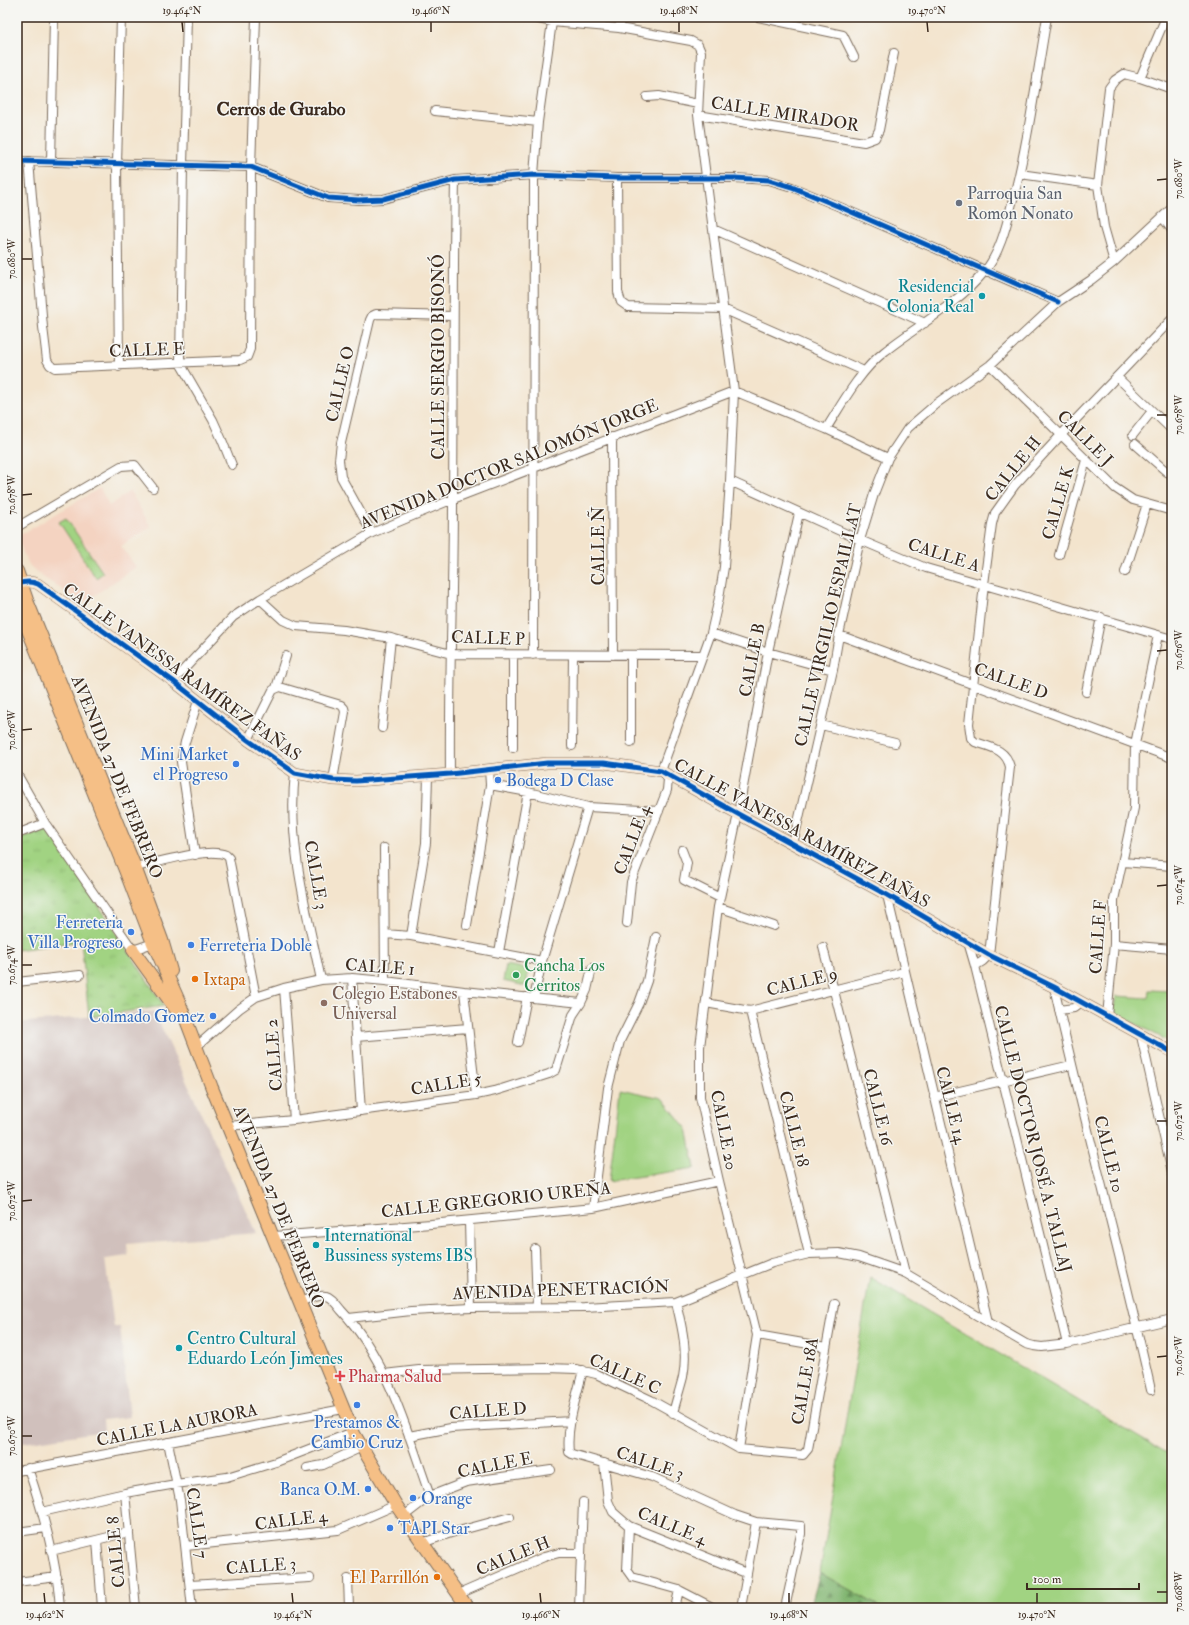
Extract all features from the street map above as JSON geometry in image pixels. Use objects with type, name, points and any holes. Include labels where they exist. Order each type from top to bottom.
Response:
[{"type":"main road","name":"AVENIDA 27 DE FEBRERO","points":[[17,571],[19,583],[135,867],[157,941]]},
{"type":"main road","name":"AVENIDA 27 DE FEBRERO","points":[[17,603],[125,870],[157,941],[168,959],[178,999],[188,1027],[353,1432],[396,1505],[468,1608]]},
{"type":"main road","points":[[133,950],[188,1027]]},
{"type":"street","points":[[50,162],[54,17]]},
{"type":"street","points":[[119,367],[117,164],[121,17]]},
{"type":"street","points":[[187,17],[180,363],[212,420],[232,465]]},
{"type":"street","points":[[251,167],[256,17]]},
{"type":"street","points":[[530,17],[552,22],[619,28],[691,41],[698,45],[701,52],[698,115],[734,391],[730,482],[722,582],[711,633],[661,771]]},
{"type":"street","points":[[619,28],[622,17]]},
{"type":"street","points":[[758,17],[775,19],[843,35],[854,57]]},
{"type":"street","points":[[826,429],[864,372],[884,353],[958,298],[986,270],[995,255],[1006,225],[1020,174],[1047,17]]},
{"type":"street","points":[[1140,78],[1166,17]]},
{"type":"street","points":[[533,655],[532,469],[534,175],[538,122],[552,22]]},
{"type":"street","name":"CALLE MIRADOR","points":[[698,115],[864,142],[875,138],[879,130],[894,53]]},
{"type":"street","points":[[1114,262],[1104,227],[1098,185],[1109,88],[1115,80],[1124,74],[1172,89]]},
{"type":"street","points":[[647,98],[659,96],[698,104]]},
{"type":"street","points":[[435,111],[538,122]]},
{"type":"street","points":[[17,161],[251,167],[328,198],[359,200],[383,199],[455,180],[534,175],[617,178],[769,180],[792,187],[1058,302]]},
{"type":"street","name":"CALLE E","points":[[29,161],[43,327],[48,360],[50,365],[55,368],[119,367],[240,360],[247,357],[250,349],[251,167]]},
{"type":"street","points":[[1020,174],[1098,185]]},
{"type":"street","points":[[617,178],[618,292],[621,302],[628,307],[723,309],[864,372]]},
{"type":"street","name":"CALLE SERGIO BISONÓ","points":[[450,774],[453,499],[452,316],[455,180]]},
{"type":"street","name":"CALLE VIRGILIO ESPAILLAT","points":[[793,844],[821,725],[860,540],[874,494],[888,458],[908,428],[937,403],[990,365],[1058,302],[1092,280],[1114,262],[1172,208]]},
{"type":"street","points":[[1162,217],[1172,230]]},
{"type":"street","points":[[713,229],[925,323]]},
{"type":"street","name":"CALLE O","points":[[372,533],[341,476],[339,460],[341,444],[370,320],[376,314],[452,316]]},
{"type":"street","name":"CALLE H","points":[[988,955],[1010,767],[1008,758],[1004,753],[975,742],[971,738],[969,724],[984,584],[992,524],[995,513],[1015,485],[1172,319]]},
{"type":"street","name":"CALLE J","points":[[990,365],[1086,460],[1124,495],[1147,504],[1172,511]]},
{"type":"street","points":[[1117,377],[1170,428]]},
{"type":"street","points":[[734,391],[826,429],[888,458]]},
{"type":"street","name":"AVENIDA DOCTOR SALOMÓN JORGE","points":[[173,681],[233,617],[372,533],[453,499],[734,391]]},
{"type":"street","points":[[1133,435],[1152,411]]},
{"type":"street","points":[[1170,428],[1172,416]]},
{"type":"street","name":"CALLE Ñ","points":[[612,438],[613,655]]},
{"type":"street","points":[[1135,444],[1167,472],[1172,474]]},
{"type":"street","name":"CALLE K","points":[[1059,555],[1086,460]]},
{"type":"street","points":[[17,528],[121,466],[134,465],[153,488]]},
{"type":"street","name":"CALLE A","points":[[730,482],[926,568],[1172,639]]},
{"type":"street","points":[[1125,572],[1147,504]]},
{"type":"street","name":"CALLE B","points":[[738,814],[768,652],[799,513]]},
{"type":"street","name":"CALLE VANESSA RAMÍREZ FAÑAS","points":[[19,583],[34,582],[38,584],[173,681],[248,740],[295,773],[334,780],[356,781],[450,774],[547,763],[604,763],[661,771],[887,895],[988,955],[1054,987],[1172,1052]]},
{"type":"street","name":"CALLE P","points":[[260,600],[283,620],[296,626],[344,630],[391,638],[451,654],[703,655]]},
{"type":"street","points":[[1086,692],[1100,617]]},
{"type":"street","points":[[711,633],[768,652],[833,670]]},
{"type":"street","name":"CALLE D","points":[[839,634],[1172,758]]},
{"type":"street","points":[[1135,744],[1158,635]]},
{"type":"street","points":[[382,728],[391,638]]},
{"type":"street","points":[[513,655],[513,748]]},
{"type":"street","points":[[572,746],[573,655]]},
{"type":"street","points":[[631,655],[631,742]]},
{"type":"street","points":[[248,740],[273,690],[276,688],[286,656]]},
{"type":"street","points":[[276,688],[280,687],[341,705],[344,708],[345,712],[334,780]]},
{"type":"street","points":[[195,855],[181,762],[185,742],[198,701]]},
{"type":"street","points":[[821,725],[895,744]]},
{"type":"street","name":"CALLE F","points":[[1107,1016],[1114,944],[1114,900],[1124,862],[1134,808],[1135,744]]},
{"type":"street","points":[[467,924],[490,785],[489,769]]},
{"type":"street","name":"CALLE 4","points":[[627,923],[631,882],[659,812],[668,785],[668,779],[661,771]]},
{"type":"street","name":"CALLE 3","points":[[295,773],[292,796],[297,866],[321,980]]},
{"type":"street","points":[[17,774],[45,823],[133,950],[157,941]]},
{"type":"street","points":[[411,936],[426,843],[428,776]]},
{"type":"street","points":[[490,785],[528,792],[588,807],[659,812]]},
{"type":"street","points":[[499,952],[528,792]]},
{"type":"street","points":[[518,1042],[588,807]]},
{"type":"street","name":"CALLE 20","points":[[738,814],[718,907],[700,1047],[700,1097],[741,1275],[757,1335],[739,1449]]},
{"type":"street","points":[[17,834],[45,823]]},
{"type":"street","points":[[384,848],[385,981]]},
{"type":"street","points":[[682,850],[687,863],[684,880],[720,898]]},
{"type":"street","points":[[135,867],[195,855],[222,853],[229,858],[256,997]]},
{"type":"street","points":[[1124,862],[1172,866]]},
{"type":"street","name":"CALLE 14","points":[[887,895],[988,1322]]},
{"type":"street","points":[[718,907],[774,926]]},
{"type":"street","points":[[385,934],[411,936],[542,961]]},
{"type":"street","points":[[593,1208],[596,1174],[608,1088],[620,1041],[639,1003],[647,981],[656,937]]},
{"type":"street","name":"CALLE DOCTOR JOSÉ A. TALLAJ","points":[[968,942],[1067,1344]]},
{"type":"street","points":[[1114,944],[1172,949]]},
{"type":"street","name":"CALLE 16","points":[[823,947],[905,1273]]},
{"type":"street","points":[[975,966],[988,955]]},
{"type":"street","name":"CALLE 5","points":[[228,1126],[294,1120],[476,1095],[495,1091],[549,1074],[556,1070],[573,1015],[587,990],[592,968]]},
{"type":"street","name":"CALLE 9","points":[[706,1003],[750,1011],[904,972]]},
{"type":"street","points":[[17,982],[80,975]]},
{"type":"street","points":[[352,978],[361,1111]]},
{"type":"street","name":"CALLE 1","points":[[196,1047],[239,1009],[256,997],[284,988],[321,980],[352,978],[581,1003]]},
{"type":"street","name":"CALLE 10","points":[[1054,987],[1071,1065],[1137,1328],[1151,1390]]},
{"type":"street","name":"CALLE 2","points":[[284,988],[294,1120]]},
{"type":"street","points":[[464,991],[476,1095]]},
{"type":"street","points":[[1059,1010],[1074,1008],[1081,1002]]},
{"type":"street","name":"CALLE 18","points":[[750,1011],[809,1254]]},
{"type":"street","points":[[356,1037],[468,1028]]},
{"type":"street","points":[[1141,1036],[1172,1172]]},
{"type":"street","points":[[934,1097],[1071,1065]]},
{"type":"street","name":"CALLE GREGORIO UREÑA","points":[[274,1236],[469,1221],[593,1208],[719,1181]]},
{"type":"street","points":[[469,1221],[471,1308]]},
{"type":"street","points":[[535,1249],[537,1307]]},
{"type":"street","name":"AVENIDA PENETRACIÓN","points":[[349,1318],[411,1311],[471,1308],[584,1307],[676,1302],[772,1263],[809,1254],[839,1253],[859,1257],[905,1273],[1026,1344],[1034,1346],[1042,1347],[1067,1344],[1172,1319]]},
{"type":"street","points":[[299,1302],[326,1296],[349,1318],[367,1343],[394,1395],[430,1496]]},
{"type":"street","points":[[673,1413],[683,1376],[685,1362],[683,1327],[676,1302]]},
{"type":"street","name":"CALLE 18A","points":[[795,1454],[803,1455],[808,1449],[834,1304]]},
{"type":"street","points":[[757,1335],[826,1347]]},
{"type":"street","name":"CALLE C","points":[[384,1374],[419,1370],[462,1369],[548,1368],[583,1370],[596,1374],[651,1400],[739,1449],[795,1454]]},
{"type":"street","name":"CALLE 3","points":[[583,1370],[571,1421],[569,1452],[652,1477],[735,1515],[756,1522],[799,1525],[802,1529],[785,1608]]},
{"type":"street","name":"CALLE LA AURORA","points":[[17,1471],[343,1409]]},
{"type":"street","name":"CALLE D","points":[[409,1436],[451,1428],[571,1421]]},
{"type":"street","points":[[42,1512],[176,1484],[235,1475],[276,1462],[353,1432]]},
{"type":"street","name":"CALLE 7","points":[[168,1442],[180,1500],[192,1608]]},
{"type":"street","points":[[307,1468],[323,1465],[362,1447]]},
{"type":"street","name":"CALLE 4","points":[[604,1463],[608,1501],[613,1512],[629,1526],[746,1573]]},
{"type":"street","points":[[28,1468],[42,1512],[52,1551],[57,1577],[60,1608]]},
{"type":"street","name":"CALLE E","points":[[404,1516],[430,1496],[466,1482],[551,1470]]},
{"type":"street","name":"CALLE 8","points":[[125,1494],[136,1608]]},
{"type":"street","points":[[578,1608],[583,1502]]},
{"type":"street","name":"CALLE 4","points":[[186,1546],[338,1530],[396,1505]]},
{"type":"street","points":[[422,1543],[451,1533],[510,1517]]},
{"type":"street","points":[[741,1608],[756,1522]]},
{"type":"street","points":[[629,1526],[627,1570],[632,1577],[679,1590],[714,1608]]},
{"type":"street","points":[[17,1532],[46,1528]]},
{"type":"street","points":[[52,1551],[129,1532]]},
{"type":"street","points":[[97,1540],[102,1608]]},
{"type":"street","name":"CALLE H","points":[[459,1594],[544,1557],[559,1553],[580,1553]]},
{"type":"street","points":[[17,1582],[57,1577]]},
{"type":"street","name":"CALLE 3","points":[[190,1585],[310,1578]]},
{"type":"street","points":[[348,1579],[349,1608]]},
{"type":"street","points":[[675,1608],[679,1590]]},
{"type":"shaded area","points":[[100,488],[109,506],[130,491],[151,527],[121,546],[136,567],[83,603],[43,577],[30,566],[17,537]]},
{"type":"shaded area","points":[[154,1011],[256,1233],[127,1244],[128,1256],[105,1259],[114,1327],[120,1327],[130,1417],[103,1420],[104,1431],[17,1444],[17,1023]]},
{"type":"green space","points":[[66,518],[103,573],[96,578],[59,522]]},
{"type":"green space","points":[[49,829],[164,1006],[89,1017],[81,941],[17,950],[17,839]]},
{"type":"green space","name":"Cancha Los Cerritos","points":[[506,965],[529,969],[526,986],[503,981]]},
{"type":"green space","points":[[1149,990],[1172,991],[1172,1043],[1113,1012],[1116,996],[1148,998]]},
{"type":"green space","points":[[620,1089],[662,1098],[687,1129],[695,1168],[609,1181]]},
{"type":"green space","points":[[870,1277],[1172,1456],[1172,1608],[882,1608],[820,1573]]},
{"type":"green space","points":[[820,1573],[882,1608],[810,1608]]},
{"type":"cycle path","points":[[17,161],[251,167],[328,198],[359,200],[383,199],[455,180],[534,175],[617,178],[734,178],[769,180],[792,187],[840,207],[1058,302]]},
{"type":"cycle path","points":[[17,584],[28,582],[38,584],[173,681],[248,740],[295,773],[333,780],[356,781],[450,774],[547,763],[604,763],[661,771],[887,895],[989,955],[1054,987],[1172,1052]]},
{"type":"place","name":"Parroquia San Romon Nonato","points":[[959,203]]},
{"type":"place","name":"Residencial Colonia Real","points":[[982,296]]},
{"type":"place","name":"Mini Market el Progreso","points":[[236,764]]},
{"type":"place","name":"Bodega D Clase","points":[[498,780]]},
{"type":"place","name":"Ferreteria Villa Progreso","points":[[131,932]]},
{"type":"place","name":"Ferreteria Doble","points":[[191,945]]},
{"type":"place","name":"Cancha Los Cerritos","points":[[516,975]]},
{"type":"place","name":"Ixtapa","points":[[195,979]]},
{"type":"place","name":"Colegio Estabones Universal","points":[[324,1003]]},
{"type":"place","name":"Colmado Gomez","points":[[213,1016]]},
{"type":"place","name":"International Bussiness systems IBS","points":[[316,1245]]},
{"type":"place","name":"Centro Cultural Eduardo León Jimenes","points":[[179,1348]]},
{"type":"place","name":"Pharma Salud","points":[[340,1376]]},
{"type":"place","name":"Prestamos & Cambio Cruz","points":[[357,1405]]},
{"type":"place","name":"Banca O.M.","points":[[368,1489]]},
{"type":"place","name":"Orange","points":[[413,1498]]},
{"type":"place","name":"TAPI Star","points":[[390,1528]]},
{"type":"place","name":"El Parrillón","points":[[437,1577]]},
{"type":"district","name":"Cerros de Gurabo","points":[[281,109]]}]
